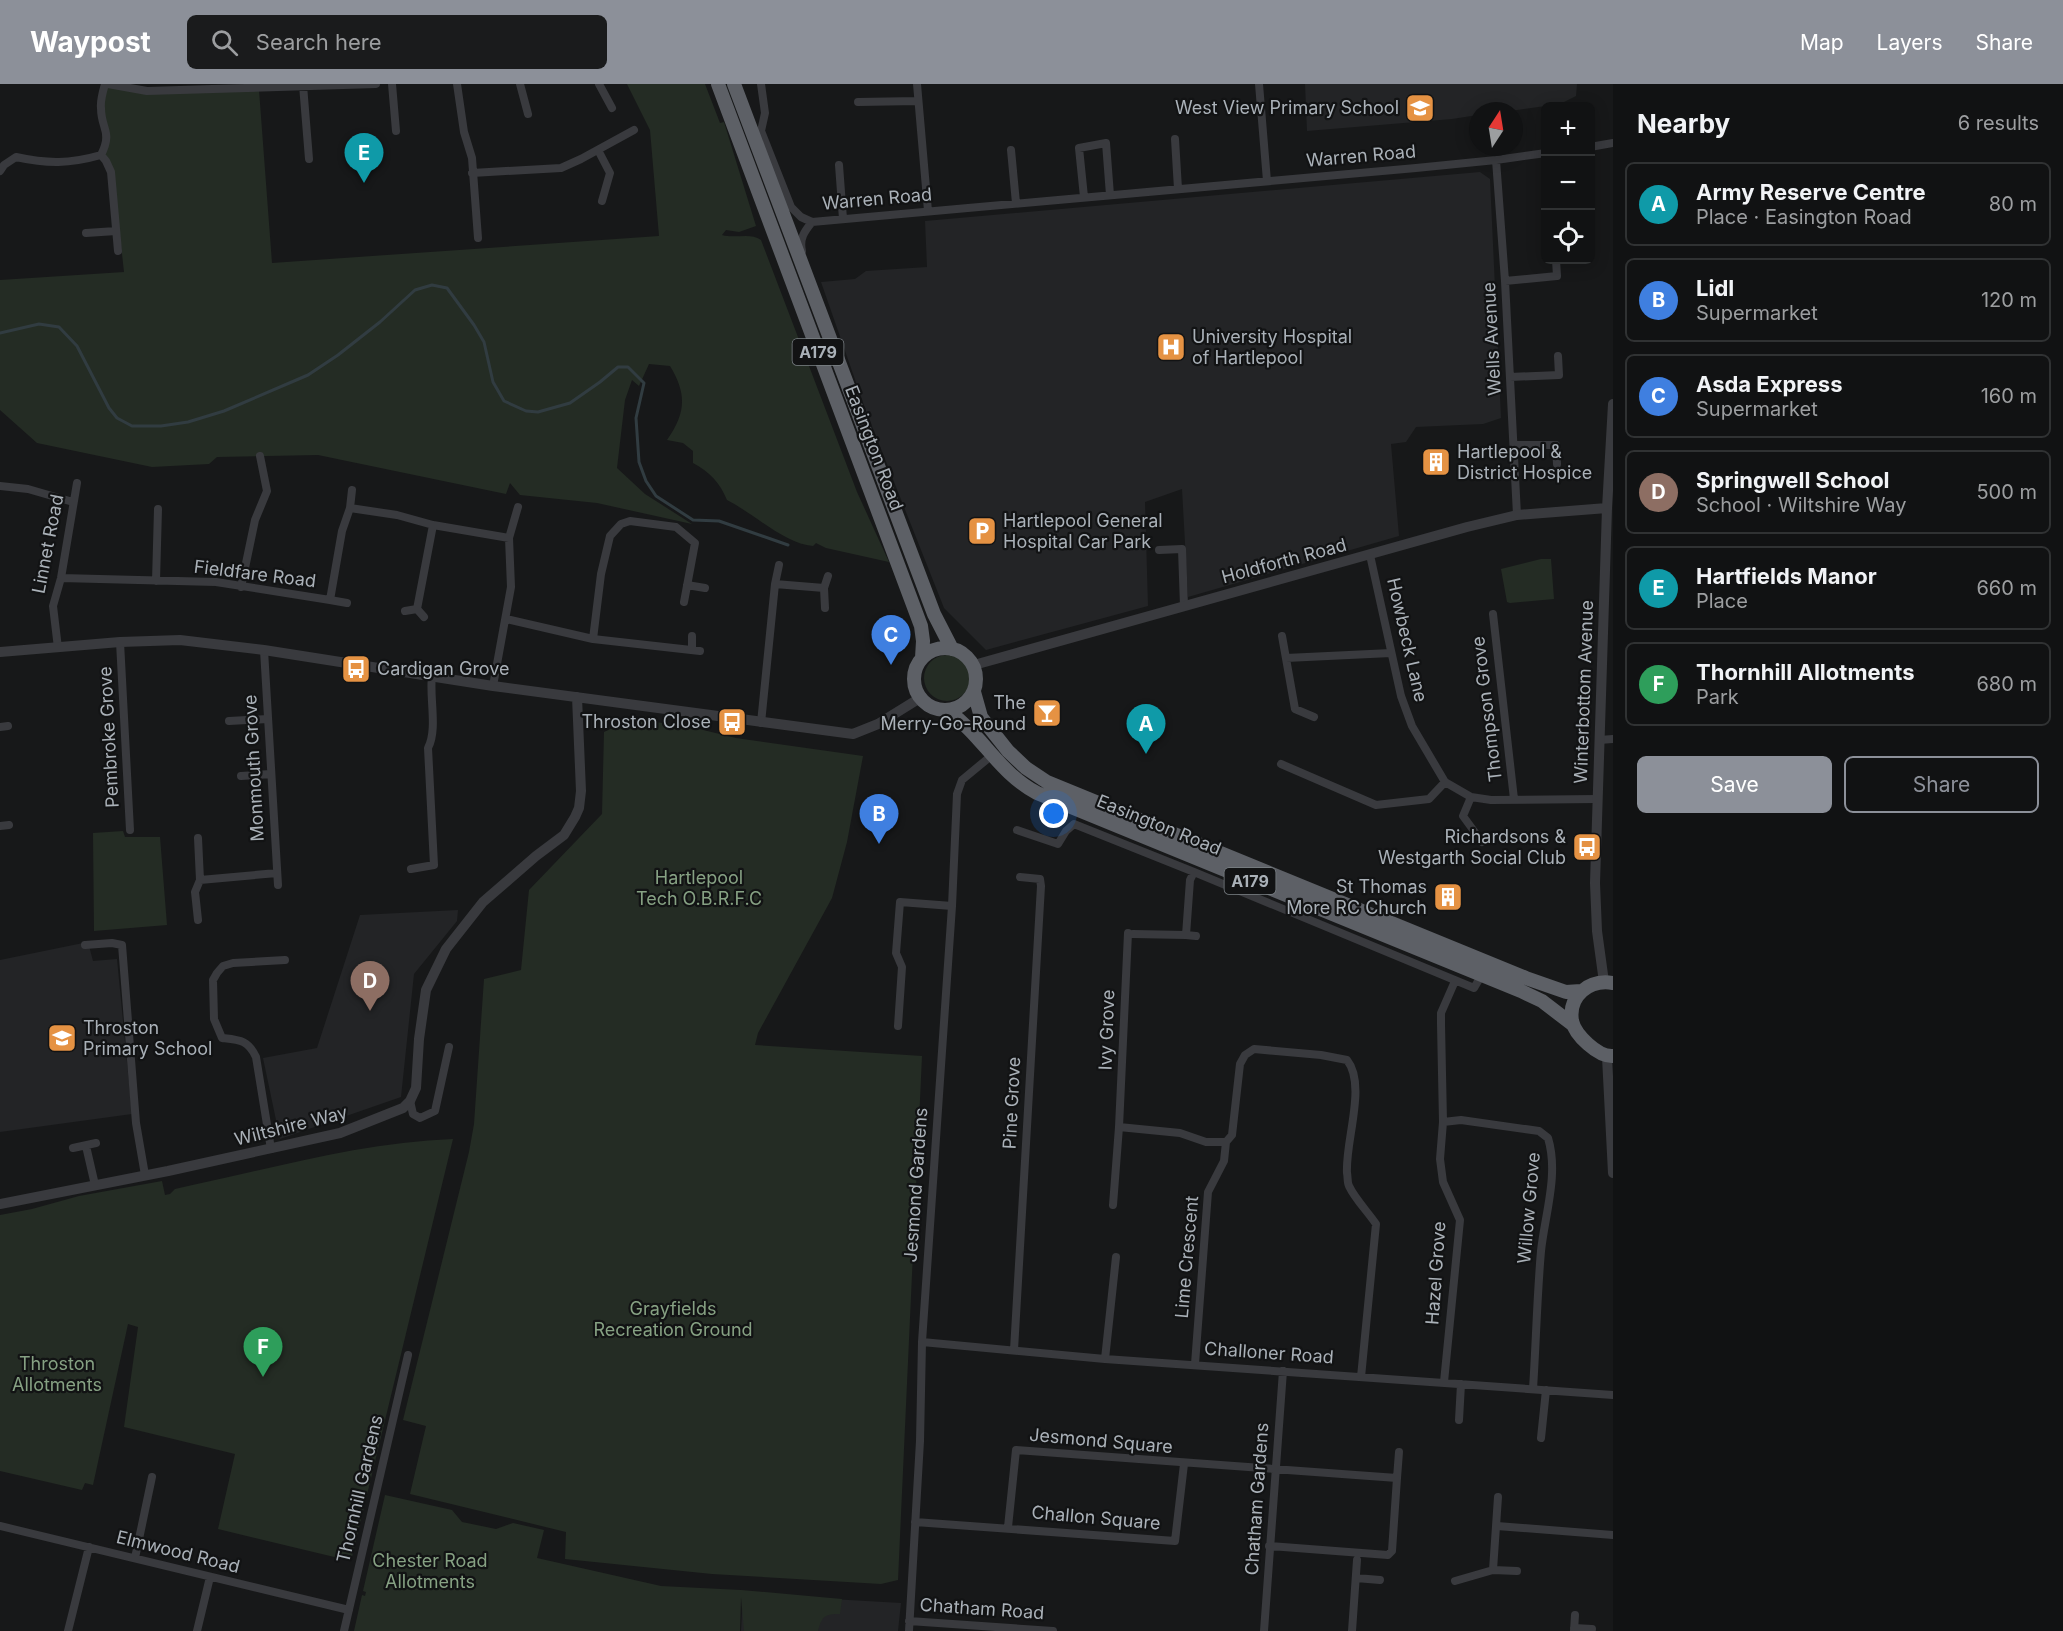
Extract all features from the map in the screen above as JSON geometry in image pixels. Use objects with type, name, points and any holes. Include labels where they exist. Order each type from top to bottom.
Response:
[{"type":"highway","name":"Easington Road","points":[[718,84],[921,626],[922,658],[915,673],[914,682],[920,698],[930,706],[948,711],[965,723],[991,756],[1011,776],[1026,787],[1056,802],[1174,850],[1485,969],[1566,992],[1581,991]]},
{"type":"highway","name":"Easington Road","points":[[734,84],[934,614],[952,649],[961,652],[974,665],[977,674],[974,692],[981,717],[1008,751],[1047,782],[1180,836],[1485,969],[1542,1001],[1572,1023]]},
{"type":"highway","points":[[922,658],[931,651],[941,648],[952,649]]},
{"type":"highway","points":[[948,711],[959,708],[974,692]]},
{"type":"highway","points":[[1174,850],[1180,836]]},
{"type":"highway","name":"A179","points":[[1581,991],[1590,985],[1609,982]]},
{"type":"highway","points":[[1572,1023],[1573,1004],[1581,991]]},
{"type":"highway","name":"A179","points":[[1572,1023],[1592,1049],[1610,1057]]},
{"type":"street","points":[[0,171],[4,165],[16,158],[44,163],[88,159],[101,155],[107,143],[107,132],[100,107],[106,84],[147,88],[376,84]]},
{"type":"street","points":[[392,84],[396,130]]},
{"type":"street","points":[[457,84],[464,132],[472,158],[478,238]]},
{"type":"street","points":[[520,84],[528,114]]},
{"type":"street","points":[[599,84],[612,108]]},
{"type":"street","points":[[761,84],[765,113],[761,131],[791,207],[801,217],[812,222],[803,234],[801,244],[805,258],[806,279]]},
{"type":"street","points":[[917,84],[928,211]]},
{"type":"street","points":[[1259,84],[1267,181]]},
{"type":"street","points":[[303,85],[309,159]]},
{"type":"street","points":[[858,102],[918,100]]},
{"type":"street","points":[[472,172],[561,168],[634,130]]},
{"type":"street","points":[[1175,139],[1178,189]]},
{"type":"street","points":[[1084,197],[1079,148],[1106,143],[1110,195]]},
{"type":"street","points":[[1595,146],[1613,143]]},
{"type":"street","points":[[598,150],[609,173],[602,201]]},
{"type":"street","points":[[1011,150],[1016,203]]},
{"type":"street","name":"Warren Road","points":[[812,222],[1496,160],[1541,154]]},
{"type":"street","points":[[101,155],[111,172],[118,251]]},
{"type":"street","name":"Wells Avenue","points":[[1496,160],[1505,281],[1517,515]]},
{"type":"street","points":[[839,165],[843,219]]},
{"type":"street","points":[[86,233],[116,231]]},
{"type":"street","points":[[1505,281],[1557,276],[1556,264]]},
{"type":"street","points":[[1510,377],[1558,375],[1558,356]]},
{"type":"street","name":"Winterbottom Avenue","points":[[1609,982],[1597,931],[1595,883],[1607,508],[1613,404]]},
{"type":"street","points":[[1514,445],[1556,445],[1557,464]]},
{"type":"street","points":[[241,587],[255,520],[267,491],[260,456]]},
{"type":"street","name":"Linnet Road","points":[[58,648],[53,606],[61,578],[77,483]]},
{"type":"street","points":[[0,486],[28,489],[73,502]]},
{"type":"street","name":"Fieldfare Road","points":[[61,578],[216,582],[330,600],[352,490]]},
{"type":"street","points":[[493,686],[511,587],[509,538],[518,507]]},
{"type":"street","points":[[350,508],[397,515],[433,525],[509,538]]},
{"type":"street","name":"Holdforth Road","points":[[974,665],[1467,527],[1517,515],[1607,508]]},
{"type":"street","points":[[156,581],[158,509]]},
{"type":"street","points":[[593,639],[601,574],[610,536],[621,524],[630,521],[676,527],[695,543],[684,602]]},
{"type":"street","points":[[417,609],[433,525]]},
{"type":"street","points":[[1159,550],[1182,549],[1184,606]]},
{"type":"street","name":"Howbeck Lane","points":[[1370,555],[1401,696],[1412,726],[1445,782],[1471,797],[1491,800],[1597,800]]},
{"type":"street","points":[[761,723],[775,584],[779,565]]},
{"type":"street","points":[[825,608],[824,588],[828,576]]},
{"type":"street","points":[[775,584],[824,588]]},
{"type":"street","points":[[687,585],[705,588]]},
{"type":"street","points":[[330,600],[346,603]]},
{"type":"street","points":[[405,611],[417,609]]},
{"type":"street","points":[[417,609],[424,617]]},
{"type":"street","name":"Thompson Grove","points":[[1493,615],[1514,800]]},
{"type":"street","points":[[506,618],[593,639],[696,651],[692,636]]},
{"type":"street","points":[[1282,636],[1295,709],[1314,717]]},
{"type":"street","points":[[0,652],[120,642],[180,640],[264,650],[493,686],[853,734],[878,724],[920,698]]},
{"type":"street","name":"Pembroke Grove","points":[[120,642],[130,830]]},
{"type":"street","name":"Monmouth Grove","points":[[264,650],[278,885]]},
{"type":"street","points":[[1286,658],[1391,653]]},
{"type":"street","points":[[411,869],[434,865],[428,748],[433,738],[430,689],[432,675]]},
{"type":"street","points":[[449,1047],[435,1111],[420,1118],[413,1114],[410,1101],[417,1088],[418,1039],[426,990],[446,948],[483,902],[564,835],[579,808],[581,791],[578,697]]},
{"type":"street","points":[[229,721],[268,719]]},
{"type":"street","points":[[1599,740],[1613,739]]},
{"type":"street","name":"Jesmond Gardens","points":[[909,1631],[921,1442],[922,1342],[952,906],[957,794],[962,780],[991,756]]},
{"type":"street","points":[[1281,764],[1376,805],[1429,798],[1445,782]]},
{"type":"street","points":[[241,776],[271,774]]},
{"type":"street","points":[[1471,797],[1463,816],[1482,842]]},
{"type":"street","points":[[1083,828],[1080,820],[1089,798]]},
{"type":"street","name":"Easington Road","points":[[1017,830],[1058,844],[1066,831],[1074,824],[1474,988],[1485,969]]},
{"type":"street","points":[[198,838],[200,880],[195,892],[198,920]]},
{"type":"street","name":"Ivy Grove","points":[[1113,1205],[1130,933],[1191,935],[1190,880],[1194,872]]},
{"type":"street","points":[[200,880],[277,873]]},
{"type":"street","name":"Pine Grove","points":[[1014,1350],[1041,897],[1040,879],[1020,877]]},
{"type":"street","points":[[898,1026],[902,967],[896,953],[900,902],[952,906]]},
{"type":"street","points":[[85,945],[112,943],[122,945],[136,1124],[145,1175]]},
{"type":"street","points":[[271,1149],[256,1057],[251,1046],[241,1040],[222,1038],[214,1018],[213,980],[223,966],[233,963],[285,960]]},
{"type":"street","name":"Hazel Grove","points":[[1444,1382],[1460,1220],[1443,1182],[1440,1159],[1443,1122],[1440,1024],[1441,1013],[1455,981]]},
{"type":"street","name":"Lime Crescent","points":[[1195,1364],[1208,1192],[1224,1161],[1226,1142],[1232,1135],[1240,1064],[1245,1055],[1254,1049],[1338,1058],[1347,1060],[1353,1068],[1356,1079],[1346,1157],[1348,1185],[1377,1224],[1361,1377]]},
{"type":"street","points":[[1610,1057],[1613,1173]]},
{"type":"street","name":"Wiltshire Way","points":[[0,1204],[340,1134],[403,1108],[410,1101]]},
{"type":"street","name":"Willow Grove","points":[[1443,1122],[1461,1120],[1539,1131],[1548,1138],[1553,1153],[1541,1251],[1533,1389]]},
{"type":"street","points":[[1119,1127],[1180,1134],[1206,1142],[1226,1142]]},
{"type":"street","points":[[73,1148],[96,1143]]},
{"type":"street","points":[[86,1146],[95,1185]]},
{"type":"street","points":[[1105,1359],[1116,1257]]},
{"type":"street","name":"Challoner Road","points":[[922,1342],[1105,1359],[1613,1395]]},
{"type":"street","name":"Thornhill Gardens","points":[[344,1631],[408,1355]]},
{"type":"street","name":"Chatham Gardens","points":[[1264,1631],[1283,1371]]},
{"type":"street","points":[[1459,1420],[1461,1384]]},
{"type":"street","points":[[1541,1438],[1546,1390]]},
{"type":"street","name":"Challon Square","points":[[1008,1527],[1016,1450]]},
{"type":"street","name":"Jesmond Square","points":[[1016,1450],[1397,1478]]},
{"type":"street","points":[[1269,1546],[1388,1554],[1392,1551],[1400,1452]]},
{"type":"street","name":"Challon Square","points":[[915,1522],[1175,1541],[1184,1464]]},
{"type":"street","points":[[135,1558],[152,1477]]},
{"type":"street","points":[[1493,1570],[1498,1497]]},
{"type":"street","name":"Elmwood Road","points":[[0,1526],[349,1610]]},
{"type":"street","points":[[1497,1526],[1613,1535]]},
{"type":"street","points":[[68,1631],[89,1547]]},
{"type":"street","points":[[1352,1631],[1357,1560]]},
{"type":"street","points":[[1455,1581],[1493,1570],[1517,1571]]},
{"type":"street","points":[[197,1631],[210,1577]]},
{"type":"street","points":[[1356,1578],[1380,1580]]},
{"type":"street","points":[[1575,1615],[1574,1630],[1592,1629]]},
{"type":"street","name":"Chatham Road","points":[[909,1621],[1053,1631]]},
{"type":"shaded area","name":"West View Primary School","points":[[1305,84],[1577,84],[1576,96],[1564,102],[1541,102],[1541,107],[1523,109],[1523,102],[1469,102],[1469,116],[1307,131]]},
{"type":"shaded area","name":"University Hospital of Hartlepool","points":[[1480,172],[1490,179],[1501,418],[1483,424],[1416,427],[1406,442],[1391,444],[1399,536],[1188,597],[1182,489],[1145,502],[1148,606],[986,650],[944,608],[866,411],[821,282],[855,279],[866,271],[927,267],[925,221]]},
{"type":"shaded area","points":[[458,910],[457,921],[414,974],[401,1097],[280,1139],[263,1058],[317,1048],[360,915]]},
{"type":"shaded area","name":"Throston Primary School","points":[[88,942],[93,961],[117,959],[132,1114],[0,1132],[0,960]]},
{"type":"shaded area","points":[[743,1594],[901,1603],[898,1631],[741,1631]]},
{"type":"green space","points":[[108,84],[146,94],[259,90],[272,263],[659,236],[650,130],[627,84],[705,84],[720,123],[724,122],[756,226],[739,232],[726,230],[722,235],[752,236],[761,240],[857,492],[889,562],[826,548],[816,543],[813,546],[791,540],[727,500],[714,478],[693,463],[693,451],[683,443],[667,440],[678,421],[682,403],[676,376],[670,366],[649,364],[639,386],[632,380],[625,400],[617,468],[645,494],[692,524],[597,503],[520,495],[510,483],[506,494],[318,455],[217,457],[209,464],[152,467],[37,443],[0,410],[0,280],[124,272],[113,172],[102,154],[102,107]]},
{"type":"green space","points":[[1541,559],[1551,559],[1554,599],[1507,602],[1501,569]]},
{"type":"green space","points":[[947,655],[963,662],[970,678],[963,694],[947,701],[931,694],[924,678],[931,662]]},
{"type":"green space","name":"Grayfields Recreation Ground","points":[[631,719],[687,726],[736,738],[863,756],[847,842],[832,898],[758,1033],[755,1045],[922,1056],[898,1580],[881,1584],[712,1574],[565,1559],[566,1532],[410,1494],[426,1426],[403,1420],[469,1152],[474,1124],[484,979],[521,970],[529,890],[602,814],[604,732]]},
{"type":"green space","points":[[123,831],[125,837],[160,837],[167,925],[94,931],[93,833]]},
{"type":"green space","name":"Throston Allotments","points":[[453,1139],[351,1561],[218,1529],[235,1454],[124,1427],[138,1327],[128,1324],[93,1485],[85,1483],[82,1490],[0,1471],[0,1215],[79,1196],[162,1181],[165,1195],[175,1189],[324,1156],[389,1145]]},
{"type":"green space","name":"Chester Road Allotments","points":[[385,1495],[452,1510],[462,1522],[496,1529],[513,1523],[544,1530],[537,1558],[661,1586],[842,1599],[840,1614],[825,1617],[818,1631],[744,1631],[741,1597],[740,1631],[354,1631],[362,1595],[365,1596],[366,1592],[363,1591]]},
{"type":"waterway","points":[[0,333],[39,324],[59,327],[77,346],[109,408],[117,418],[132,426],[161,426],[188,422],[224,411],[308,375],[380,322],[415,290],[432,285],[447,288],[484,342],[493,382],[504,401],[526,411],[538,412],[570,403],[618,367],[628,367],[644,383],[636,418],[639,462],[646,481],[656,496],[693,520],[719,521],[788,545]]},
{"type":"place","name":"West View Primary School","points":[[1420,108]]},
{"type":"place","name":"Hartfields Manor","points":[[364,183]]},
{"type":"place","name":"University Hospital of Hartlepool","points":[[1171,347]]},
{"type":"place","name":"Hartlepool & District Hospice","points":[[1436,462]]},
{"type":"place","name":"Hartlepool General Hospital Car Park","points":[[982,531]]},
{"type":"place","name":"Asda Express","points":[[891,665]]},
{"type":"place","name":"Cardigan Grove","points":[[356,669]]},
{"type":"place","name":"The Merry-Go-Round","points":[[1047,713]]},
{"type":"place","name":"Throston Close","points":[[732,722]]},
{"type":"place","name":"Army Reserve Centre","points":[[1146,754]]},
{"type":"place","name":"Lidl","points":[[879,844]]},
{"type":"place","name":"Richardsons & Westgarth Social Club","points":[[1587,847]]},
{"type":"place","name":"St Thomas More RC Church","points":[[1448,897]]},
{"type":"place","name":"Springwell School","points":[[370,1011]]},
{"type":"place","name":"Throston Primary School","points":[[62,1038]]},
{"type":"place","name":"Thornhill Allotments","points":[[263,1377]]},
{"type":"park label","name":"Hartlepool Tech O.B.R.F.C","points":[[699,888]]}]
